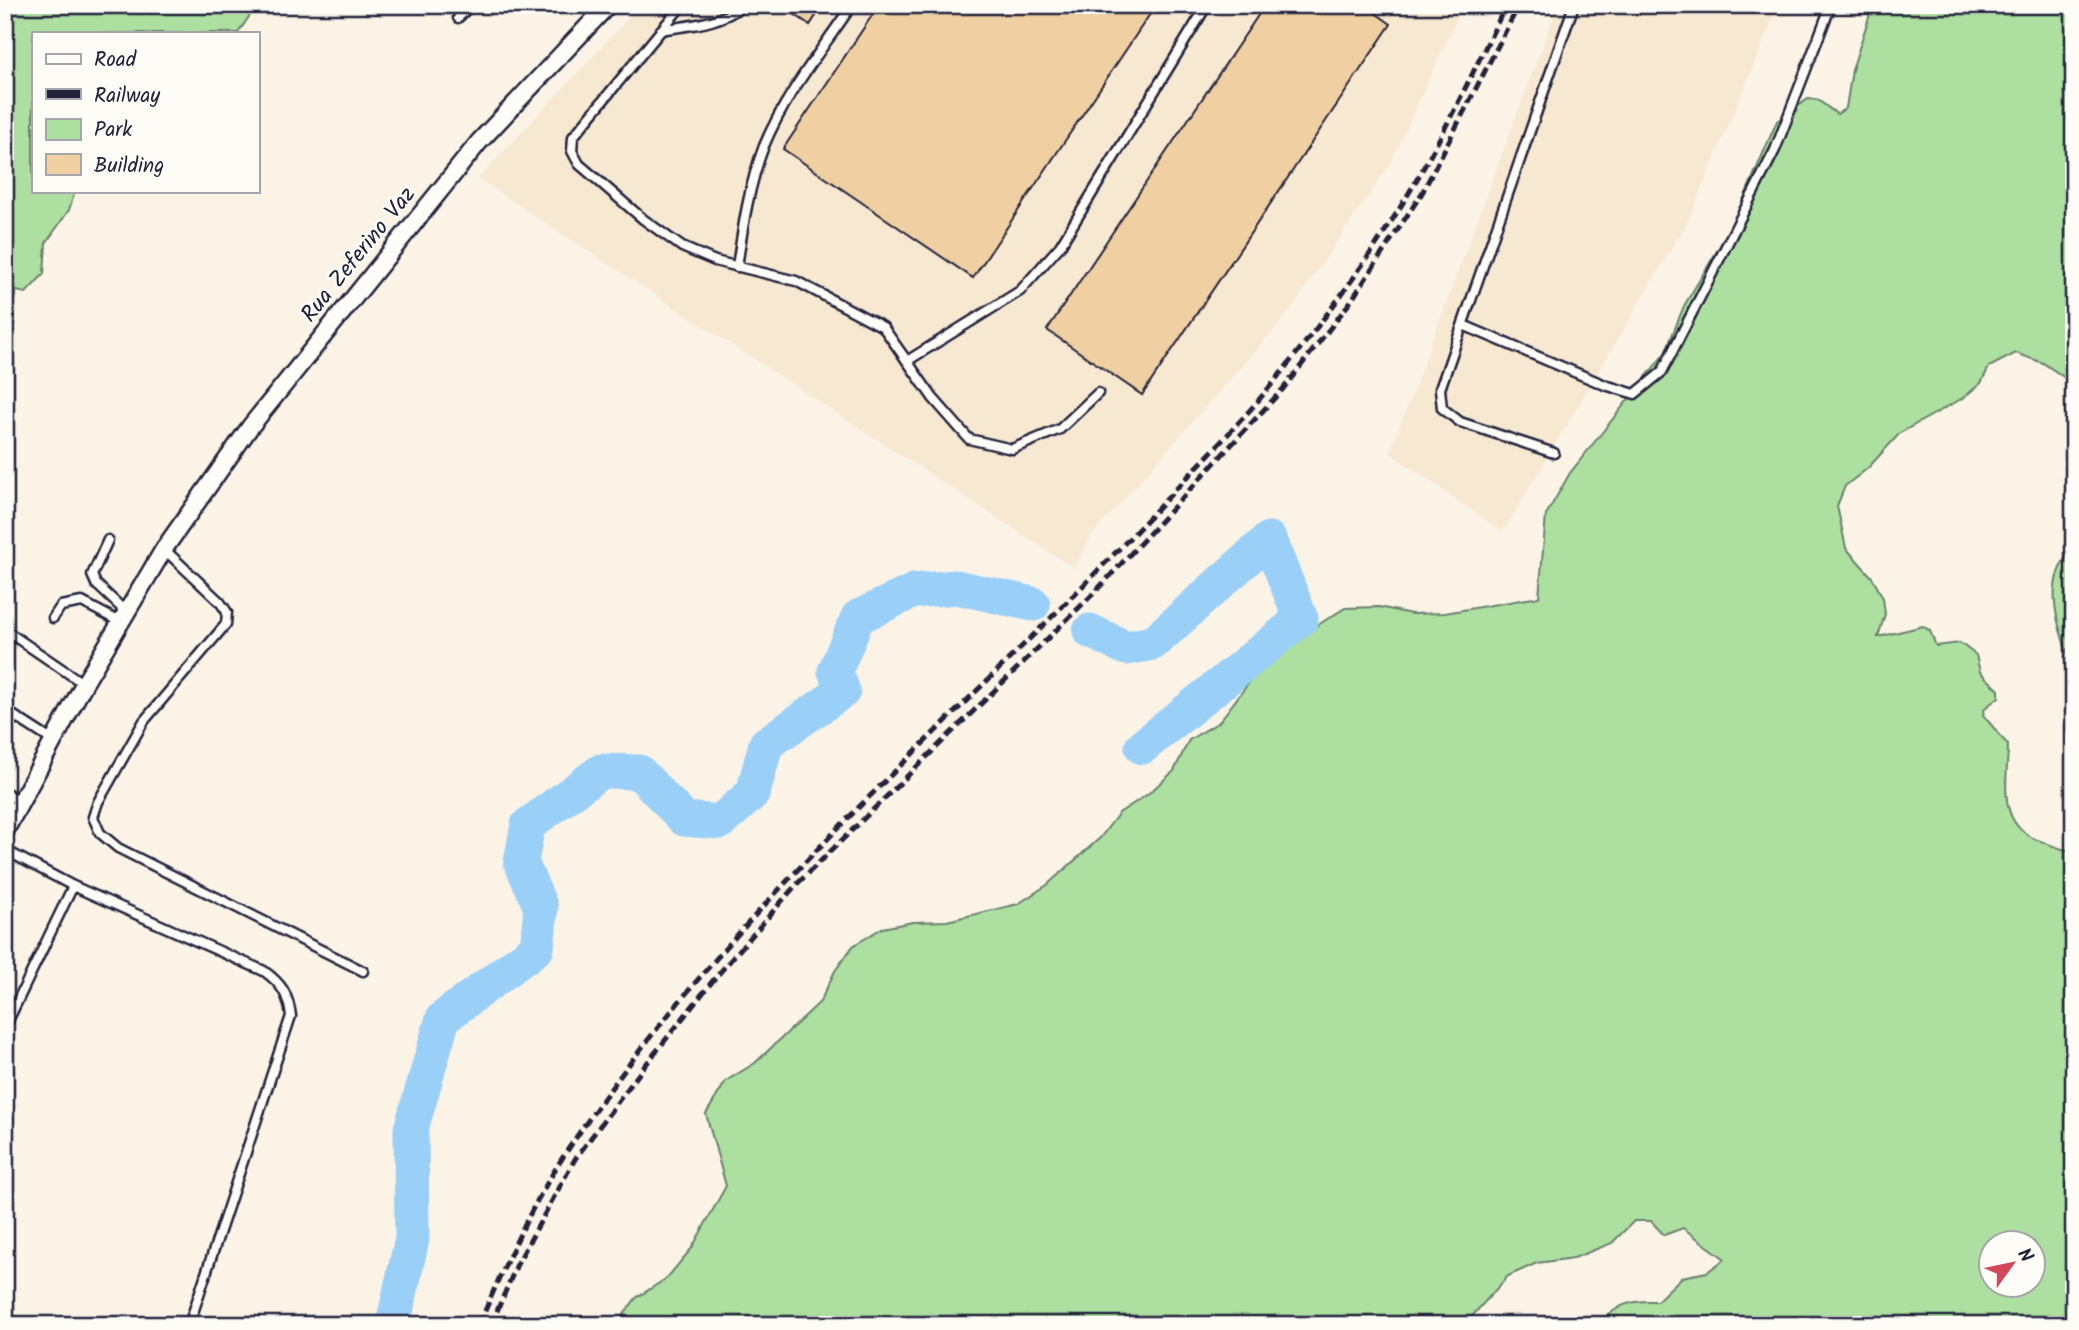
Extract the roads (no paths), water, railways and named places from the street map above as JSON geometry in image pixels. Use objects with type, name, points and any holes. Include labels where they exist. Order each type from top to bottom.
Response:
[{"type":"street","name":"Rua Zeferino Vaz","points":[[5,831],[83,684],[164,549],[250,427],[479,142],[608,5]]},
{"type":"lane","points":[[458,18],[471,5]]},
{"type":"lane","points":[[682,5],[573,137],[572,151],[579,164],[682,247],[737,267],[796,281],[883,327],[969,439],[1012,449],[1060,429],[1098,393]]},
{"type":"lane","points":[[662,30],[708,22],[732,14],[743,5]]},
{"type":"lane","points":[[737,267],[746,208],[764,147],[784,106],[852,5]]},
{"type":"lane","points":[[907,361],[1020,290],[1060,246],[1208,5]]},
{"type":"lane","points":[[1554,453],[1460,422],[1442,408],[1440,389],[1574,5]]},
{"type":"lane","points":[[1463,325],[1605,385],[1635,394],[1650,385],[1662,372],[1775,150],[1831,5]]},
{"type":"lane","points":[[108,540],[92,575],[96,584],[123,617]]},
{"type":"lane","points":[[164,549],[220,602],[227,612],[226,624],[144,721],[98,802],[93,817],[100,833],[118,848],[363,971]]},
{"type":"lane","points":[[53,618],[61,606],[82,602],[123,617]]},
{"type":"lane","points":[[5,630],[83,684]]},
{"type":"lane","points":[[5,710],[53,741]]},
{"type":"lane","points":[[5,792],[21,802]]},
{"type":"lane","points":[[5,850],[73,886],[264,971],[279,983],[289,997],[291,1016],[189,1325]]},
{"type":"lane","points":[[5,1027],[73,886]]},
{"type":"waterway","points":[[1090,631],[1126,648],[1153,643],[1269,539],[1301,619],[1142,747]]},
{"type":"waterway","points":[[393,1325],[412,1239],[411,1129],[443,1018],[537,948],[541,908],[521,862],[528,825],[601,771],[639,772],[684,819],[720,822],[753,793],[766,744],[843,691],[835,671],[858,617],[914,591],[956,587],[1033,604]]},
{"type":"railway","points":[[479,1325],[519,1236],[567,1151],[631,1062],[700,977],[850,816],[1162,504],[1249,411],[1313,333],[1365,261],[1413,186],[1506,5]]},
{"type":"railway","points":[[491,1325],[518,1262],[575,1159],[715,978],[796,885],[1095,592],[1283,389],[1351,301],[1422,193],[1519,5]]}]
